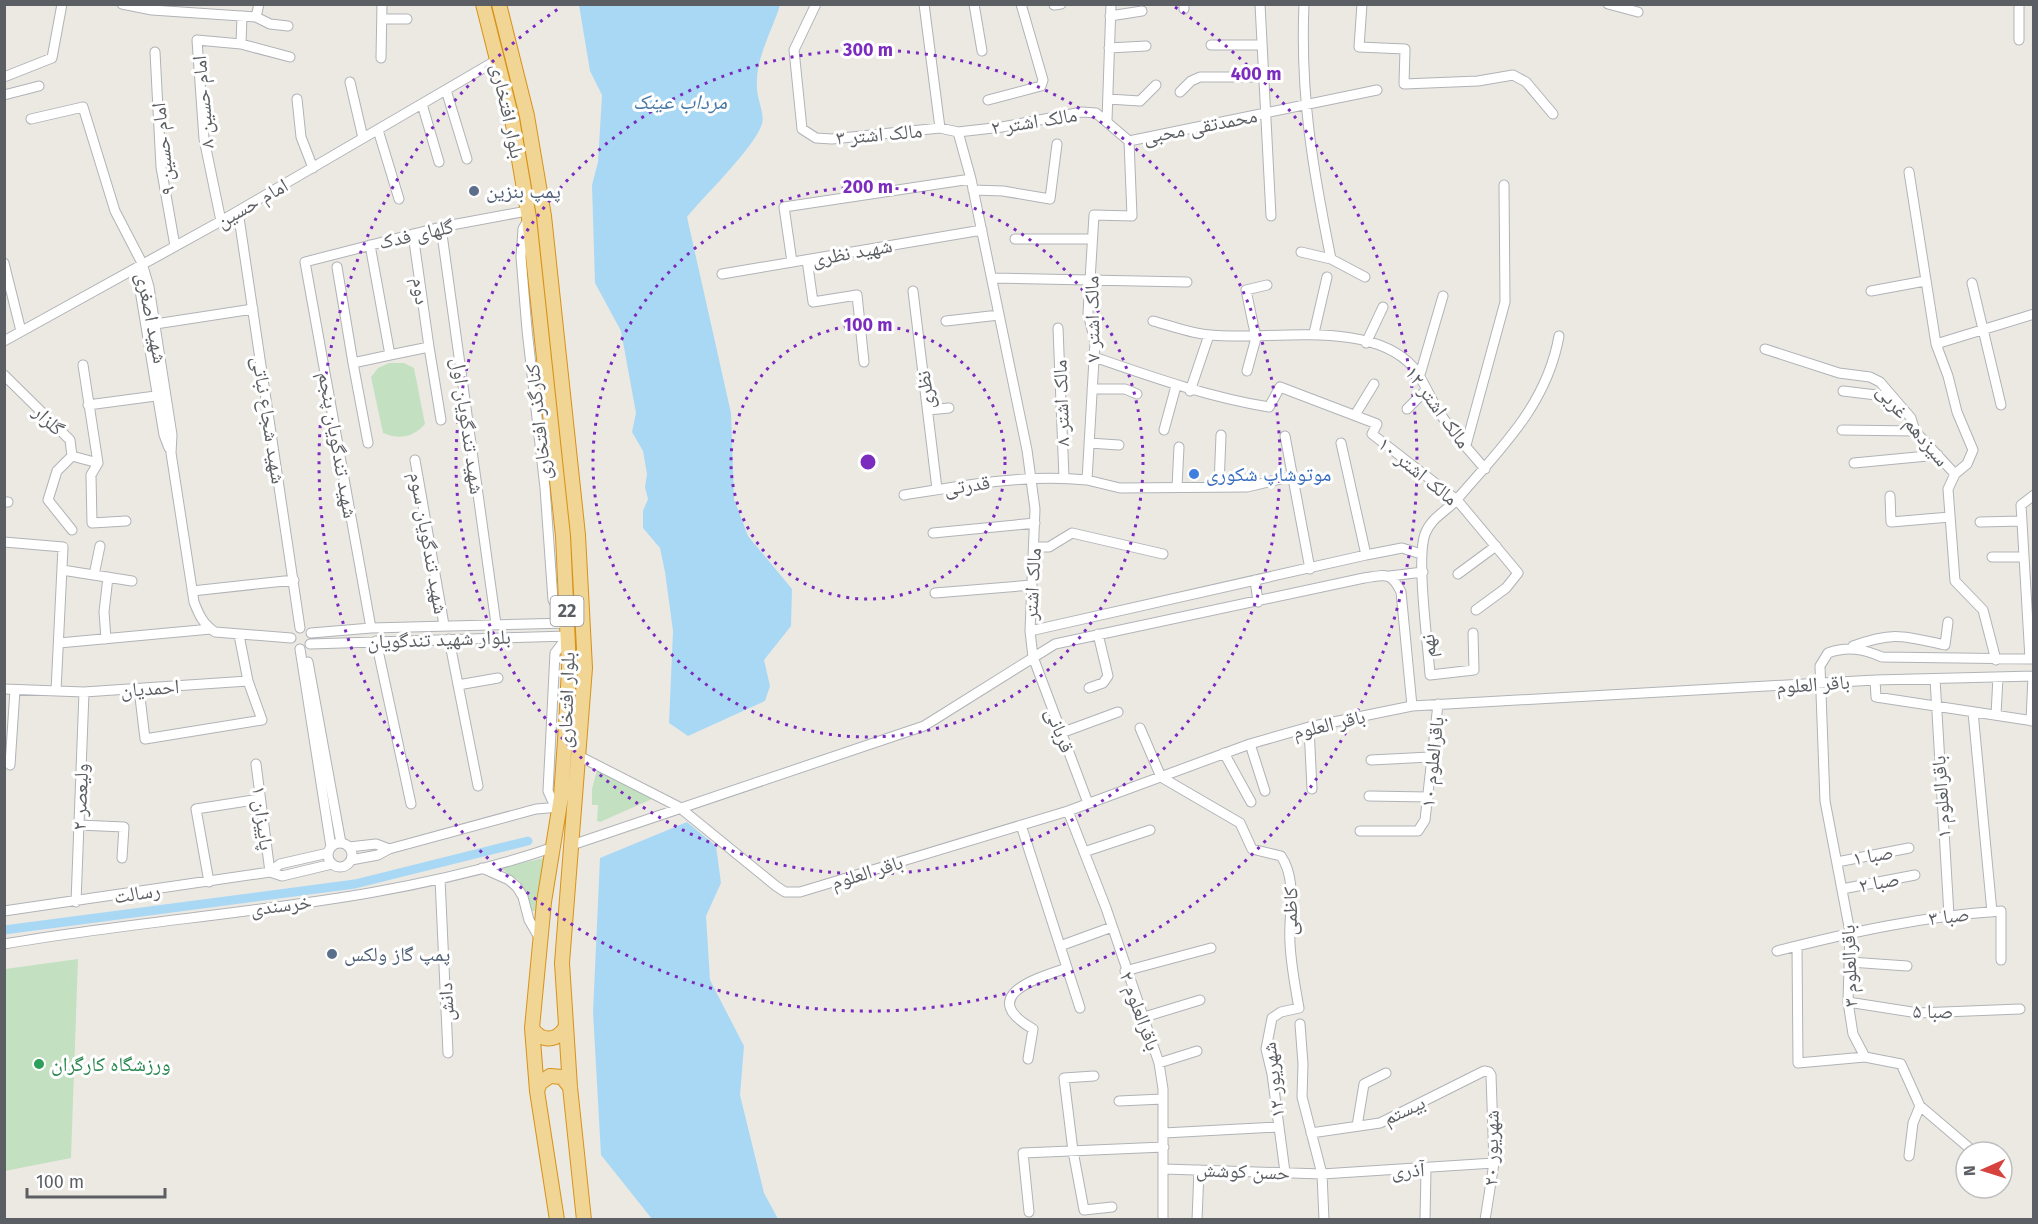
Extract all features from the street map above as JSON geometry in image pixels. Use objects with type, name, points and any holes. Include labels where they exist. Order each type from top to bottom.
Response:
[{"type":"highway","name":"بلوار افتخاری","points":[[483,4],[512,119],[528,215],[563,536],[569,668],[560,807],[540,939],[532,1028],[537,1091],[557,1220]]},
{"type":"highway","name":"بلوار افتخاری","points":[[499,4],[527,116],[544,216],[576,511],[585,668],[579,756],[569,846],[562,963],[570,1087],[584,1220]]},
{"type":"highway","points":[[532,1028],[542,1038],[551,1039],[560,1035],[565,1028]]},
{"type":"highway","points":[[537,1091],[540,1083],[550,1076],[562,1077],[570,1087]]},
{"type":"street","points":[[4,77],[52,58],[62,4]]},
{"type":"street","points":[[122,4],[152,10],[256,17],[270,24],[288,26]]},
{"type":"street","points":[[213,4],[219,14]]},
{"type":"street","points":[[256,17],[259,4]]},
{"type":"street","points":[[381,58],[382,4]]},
{"type":"street","name":"مالک اشتر ۳","points":[[816,4],[794,50],[802,129],[816,138],[832,139],[940,128],[958,132]]},
{"type":"street","points":[[924,4],[940,128]]},
{"type":"street","points":[[974,4],[982,51]]},
{"type":"street","points":[[988,100],[1041,86],[1043,80],[1021,4]]},
{"type":"street","points":[[1054,5],[1060,4]]},
{"type":"street","points":[[1107,120],[1111,4]]},
{"type":"street","points":[[1260,4],[1271,216]]},
{"type":"street","points":[[1304,4],[1304,104],[1313,170],[1331,260]]},
{"type":"street","points":[[1362,4],[1359,47],[1405,49],[1404,84],[1478,81],[1513,75],[1526,82],[1553,114]]},
{"type":"street","points":[[1608,4],[1638,12]]},
{"type":"street","points":[[2019,4],[2019,40]]},
{"type":"street","points":[[1110,16],[1142,11]]},
{"type":"street","points":[[241,44],[242,16]]},
{"type":"street","points":[[382,19],[407,19]]},
{"type":"street","name":"امام حسین ۸","points":[[221,221],[204,139],[197,40],[241,44],[290,57]]},
{"type":"street","points":[[1211,45],[1262,45]]},
{"type":"street","points":[[1109,48],[1146,46]]},
{"type":"street","name":"امام حسین ۹","points":[[155,52],[161,167],[175,246]]},
{"type":"street","name":"امام حسین","points":[[4,341],[221,221],[497,60]]},
{"type":"street","points":[[1180,92],[1191,81],[1200,77],[1263,77]]},
{"type":"street","points":[[350,82],[363,138]]},
{"type":"street","points":[[1108,99],[1140,101],[1156,85]]},
{"type":"street","points":[[4,95],[39,86]]},
{"type":"street","points":[[446,90],[467,159]]},
{"type":"street","name":"محمدتقی محبی","points":[[1107,120],[1129,141],[1377,90]]},
{"type":"street","points":[[297,99],[301,136],[313,168]]},
{"type":"street","points":[[422,104],[439,162]]},
{"type":"street","points":[[31,119],[79,106],[83,107],[115,211],[142,263]]},
{"type":"street","name":"مالک اشتر ۲","points":[[958,132],[1002,128],[1082,112],[1096,113],[1107,120]]},
{"type":"street","points":[[378,130],[399,200]]},
{"type":"street","name":"مالک اشتر","points":[[958,132],[982,230],[1031,478],[1035,523],[1030,631],[1032,657]]},
{"type":"street","name":"مالک اشتر ۷","points":[[1087,480],[1095,342],[1088,313],[1094,215],[1132,216],[1129,141]]},
{"type":"street","points":[[973,190],[1003,191],[1050,199],[1057,144]]},
{"type":"street","points":[[1909,172],[1936,344],[1948,376],[1957,412],[1973,450],[1967,464],[1955,474],[1948,489],[1955,581],[1983,610],[1996,660]]},
{"type":"street","points":[[792,262],[784,207],[971,179]]},
{"type":"street","points":[[1466,445],[1504,302],[1504,185]]},
{"type":"street","name":"شهید شجاع نباتی","points":[[238,211],[300,628]]},
{"type":"street","name":"گلهای فدک","points":[[305,262],[441,227],[528,215]]},
{"type":"street","name":"شهید تندگویان اول","points":[[441,227],[496,624]]},
{"type":"street","name":"شهید نظری","points":[[722,274],[982,230]]},
{"type":"street","name":"دوم","points":[[413,234],[441,420]]},
{"type":"street","points":[[1015,239],[1092,239]]},
{"type":"street","points":[[370,245],[390,355]]},
{"type":"street","points":[[1301,252],[1331,260],[1365,277]]},
{"type":"street","points":[[807,260],[813,302],[857,295],[864,362]]},
{"type":"street","name":"شهید تندگویان پنجم","points":[[305,262],[371,628]]},
{"type":"street","points":[[4,263],[21,331]]},
{"type":"street","name":"شهید اصغری","points":[[142,263],[140,290],[151,325],[162,395],[164,435],[171,453],[192,591],[198,615],[211,629]]},
{"type":"street","points":[[336,267],[368,443]]},
{"type":"street","points":[[1314,333],[1327,277]]},
{"type":"street","points":[[992,278],[1187,282]]},
{"type":"street","points":[[1871,291],[1925,281]]},
{"type":"street","points":[[1972,283],[2001,405]]},
{"type":"street","points":[[1247,370],[1256,338],[1246,290],[1267,285]]},
{"type":"street","name":"نظری","points":[[913,291],[937,489]]},
{"type":"street","points":[[1419,378],[1443,296]]},
{"type":"street","points":[[1366,343],[1383,307]]},
{"type":"street","points":[[151,325],[253,309]]},
{"type":"street","points":[[1936,344],[2034,314]]},
{"type":"street","points":[[946,321],[999,315]]},
{"type":"street","name":"مالک اشتر ۱۲","points":[[1153,321],[1209,335],[1256,338],[1314,333],[1353,338],[1395,352],[1414,369],[1440,414],[1485,469]]},
{"type":"street","name":"مالک اشتر ۸","points":[[1058,328],[1064,478]]},
{"type":"street","points":[[1190,391],[1209,335]]},
{"type":"street","points":[[569,846],[924,726],[1055,644],[1364,578],[1393,578],[1414,573],[1426,533],[1432,522],[1457,500],[1518,431],[1545,386],[1559,336]]},
{"type":"street","points":[[353,363],[429,347]]},
{"type":"street","name":"سیزدهم غربی","points":[[1766,349],[1839,374],[1870,377],[1880,382],[1911,418],[1915,430],[1955,474]]},
{"type":"street","name":"مالک اشتر ۱۰","points":[[1094,357],[1190,391],[1269,407],[1280,387],[1377,424],[1372,434],[1457,500],[1518,573],[1506,588],[1476,610]]},
{"type":"street","points":[[83,365],[98,463],[91,475],[92,523],[126,521]]},
{"type":"street","name":"گلزار","points":[[4,375],[70,440],[72,456],[57,471],[48,500],[72,530]]},
{"type":"street","points":[[1356,415],[1374,384]]},
{"type":"street","points":[[1164,430],[1176,386]]},
{"type":"street","points":[[1092,389],[1125,389],[1137,394]]},
{"type":"street","points":[[1407,409],[1426,390]]},
{"type":"street","points":[[1843,391],[1893,397]]},
{"type":"street","points":[[88,405],[162,395]]},
{"type":"street","points":[[928,410],[949,408]]},
{"type":"street","points":[[1842,430],[1915,430]]},
{"type":"street","points":[[1220,486],[1221,435]]},
{"type":"street","points":[[1285,436],[1310,569]]},
{"type":"street","points":[[1089,443],[1119,445]]},
{"type":"street","points":[[1341,443],[1366,555]]},
{"type":"street","points":[[1177,487],[1179,447]]},
{"type":"street","points":[[1854,464],[1938,455]]},
{"type":"street","points":[[72,456],[98,463]]},
{"type":"street","name":"شهید تندگویان سوم","points":[[415,460],[444,625]]},
{"type":"street","points":[[1031,478],[1087,480],[1120,488],[1247,487],[1293,476]]},
{"type":"street","name":"قدرتی","points":[[904,495],[1031,478]]},
{"type":"street","points":[[1848,648],[1866,650],[1882,657],[2032,659],[2021,505],[2034,495]]},
{"type":"street","points":[[1890,496],[1891,522],[1950,517]]},
{"type":"street","points":[[1980,522],[2022,521]]},
{"type":"street","points":[[933,533],[1035,523]]},
{"type":"street","points":[[1034,547],[1049,547],[1072,533],[1163,554]]},
{"type":"street","points":[[4,542],[63,546],[56,691]]},
{"type":"street","points":[[94,575],[100,546]]},
{"type":"street","points":[[1458,574],[1496,546]]},
{"type":"street","points":[[1030,631],[1401,548],[1421,554]]},
{"type":"street","points":[[1992,557],[2024,557]]},
{"type":"street","points":[[62,570],[132,581]]},
{"type":"street","name":"نهم","points":[[1414,573],[1430,675],[1474,670],[1473,633]]},
{"type":"street","points":[[106,639],[104,612],[108,577]]},
{"type":"street","points":[[1393,578],[1401,592],[1412,706]]},
{"type":"street","points":[[192,591],[294,580]]},
{"type":"street","points":[[1255,580],[1258,602]]},
{"type":"street","points":[[935,593],[1032,585]]},
{"type":"street","points":[[1848,648],[1881,636],[1897,634],[1945,645],[1948,622]]},
{"type":"street","points":[[536,623],[537,636]]},
{"type":"street","name":"بلوار شهید تندگویان","points":[[310,633],[371,628],[536,623],[568,629]]},
{"type":"street","points":[[305,647],[292,643],[293,633],[300,628],[310,633],[305,647],[332,864]]},
{"type":"street","points":[[58,643],[211,629],[215,632],[239,635],[291,638]]},
{"type":"street","name":"بلوار شهید تندگویان","points":[[305,647],[325,643],[537,636],[568,629]]},
{"type":"street","points":[[324,632],[320,638],[325,643]]},
{"type":"street","points":[[1089,688],[1103,683],[1108,676],[1098,634]]},
{"type":"street","points":[[139,689],[145,739],[262,720],[248,681],[239,635]]},
{"type":"street","points":[[449,639],[478,786]]},
{"type":"street","points":[[376,641],[411,804]]},
{"type":"street","points":[[305,647],[345,845],[351,860],[378,855],[389,849],[536,809],[560,807]]},
{"type":"street","name":"باقرالعلوم ۳","points":[[1848,648],[1828,653],[1823,658],[1821,666],[1825,801],[1850,932],[1848,1002],[1853,1034],[1865,1057]]},
{"type":"street","name":"قربانی","points":[[1032,657],[1088,803]]},
{"type":"street","points":[[1875,680],[1876,697],[1935,708],[2032,721],[2033,676]]},
{"type":"street","name":"باقر العلوم","points":[[579,756],[679,807],[785,891],[800,892],[1068,811],[1250,744],[1309,727],[1412,706],[1875,680],[2033,676]]},
{"type":"street","points":[[1996,715],[1998,677]]},
{"type":"street","points":[[458,685],[498,678]]},
{"type":"street","name":"باقرالعلوم ۱","points":[[1935,679],[1949,915]]},
{"type":"street","name":"احمدیان","points":[[10,690],[84,692],[248,681]]},
{"type":"street","points":[[10,690],[10,765]]},
{"type":"street","name":"ولیعصر ۲","points":[[76,902],[84,692]]},
{"type":"street","name":"باقرالعلوم ۱۰","points":[[1360,831],[1418,831],[1425,820],[1430,757],[1438,704]]},
{"type":"street","points":[[1060,733],[1118,712]]},
{"type":"street","points":[[1973,712],[1992,912]]},
{"type":"street","points":[[1309,727],[1312,789]]},
{"type":"street","points":[[1140,728],[1161,777]]},
{"type":"street","points":[[1250,744],[1265,791]]},
{"type":"street","points":[[1224,753],[1251,802]]},
{"type":"street","points":[[1371,760],[1430,757]]},
{"type":"street","name":"پاییزان ۱","points":[[256,764],[270,872]]},
{"type":"street","name":"کاظمی","points":[[1161,777],[1240,823],[1252,849],[1281,856],[1287,864],[1292,881],[1290,942],[1292,974],[1299,1008]]},
{"type":"street","points":[[1369,796],[1428,797]]},
{"type":"street","points":[[208,882],[196,809],[260,799]]},
{"type":"street","name":"باقرالعلوم ۲","points":[[1068,811],[1112,927],[1141,1018],[1159,1063],[1164,1133],[1163,1220]]},
{"type":"street","points":[[79,825],[124,827],[122,858]]},
{"type":"street","points":[[1021,825],[1080,1008]]},
{"type":"street","points":[[1084,852],[1150,830]]},
{"type":"street","points":[[345,845],[376,844],[389,849]]},
{"type":"street","name":"رسالت","points":[[270,872],[280,864],[345,845]]},
{"type":"street","name":"خرسندی","points":[[4,944],[366,894],[455,876],[554,847]]},
{"type":"street","name":"صبا ۱","points":[[1837,861],[1909,848]]},
{"type":"street","name":"رسالت","points":[[4,911],[270,872],[282,876],[332,864],[342,867],[351,860]]},
{"type":"street","points":[[482,868],[509,879],[517,886],[523,897],[529,920],[540,939]]},
{"type":"street","name":"صبا ۲","points":[[1842,889],[1915,875]]},
{"type":"street","name":"دانش","points":[[440,879],[448,1053]]},
{"type":"street","name":"صبا ۳","points":[[1777,951],[1850,932],[1949,915],[2001,911],[2001,960]]},
{"type":"street","points":[[1060,946],[1112,927]]},
{"type":"street","points":[[1797,945],[1798,1063],[1865,1057],[1901,1064],[1920,1106],[1960,1140]]},
{"type":"street","points":[[1125,971],[1211,948]]},
{"type":"street","points":[[1850,962],[1907,966]]},
{"type":"street","points":[[1028,1059],[1033,1029],[1014,1016],[1011,1007],[1014,994],[1018,986],[1067,968]]},
{"type":"street","points":[[1141,1018],[1200,1000]]},
{"type":"street","name":"صبا ۵","points":[[1848,1002],[1918,1013],[2020,1009]]},
{"type":"street","name":"شهریور ۱۲","points":[[1285,1172],[1272,1074],[1266,1049],[1268,1027],[1272,1018],[1281,1012],[1299,1008]]},
{"type":"street","points":[[1300,1024],[1303,1064],[1302,1097],[1322,1174],[1324,1220]]},
{"type":"street","points":[[1159,1063],[1197,1051]]},
{"type":"street","name":"بیستم","points":[[1311,1132],[1380,1124],[1484,1071],[1491,1075]]},
{"type":"street","points":[[1357,1126],[1364,1084],[1386,1073]]},
{"type":"street","name":"شهریور ۲۰","points":[[1485,1220],[1494,1163],[1491,1075]]},
{"type":"street","points":[[1094,1076],[1064,1078],[1073,1151],[1084,1210],[1112,1208]]},
{"type":"street","points":[[1119,1101],[1163,1099]]},
{"type":"street","points":[[1909,1156],[1913,1123],[1920,1106]]},
{"type":"street","points":[[1164,1133],[1279,1127]]},
{"type":"street","points":[[1029,1212],[1023,1153],[1164,1147]]},
{"type":"street","name":"آذری","points":[[1322,1174],[1426,1170],[1494,1163]]},
{"type":"street","name":"حسن کوشش","points":[[1164,1169],[1322,1174]]},
{"type":"street","points":[[1197,1220],[1199,1170]]},
{"type":"street","points":[[1425,1220],[1426,1170]]},
{"type":"green space","points":[[389,363],[404,363],[414,368],[425,424],[416,432],[406,436],[383,433],[371,377],[378,368]]},
{"type":"green space","points":[[597,770],[652,799],[600,822],[597,821],[598,805],[592,805],[592,789]]},
{"type":"green space","points":[[544,858],[535,911],[532,911],[520,881],[500,868]]},
{"type":"green space","name":"ورزشگاه کارگران","points":[[78,959],[71,1158],[5,1171],[5,969]]},
{"type":"water","name":"مرداب عینک","points":[[579,5],[780,5],[765,45],[757,77],[762,124],[740,158],[687,217],[731,413],[734,499],[748,536],[792,589],[791,626],[764,660],[770,686],[765,701],[688,736],[669,723],[673,631],[665,572],[660,548],[643,528],[643,511],[648,499],[645,487],[647,474],[643,451],[632,432],[636,413],[621,331],[595,283],[592,185],[598,162],[602,95],[590,71]]},
{"type":"water","points":[[687,822],[716,846],[721,883],[706,916],[710,980],[744,1046],[740,1095],[764,1193],[778,1219],[652,1219],[601,1155],[593,1012],[600,858]]},
{"type":"waterway","points":[[4,930],[355,884],[528,841]]},
{"type":"place","name":"پمپ بنزین","points":[[474,191]]},
{"type":"place","name":"موتوشاپ شکوری","points":[[1194,474]]},
{"type":"place","name":"پمپ گاز ولکس","points":[[332,954]]},
{"type":"place","name":"ورزشگاه کارگران","points":[[39,1064]]}]
